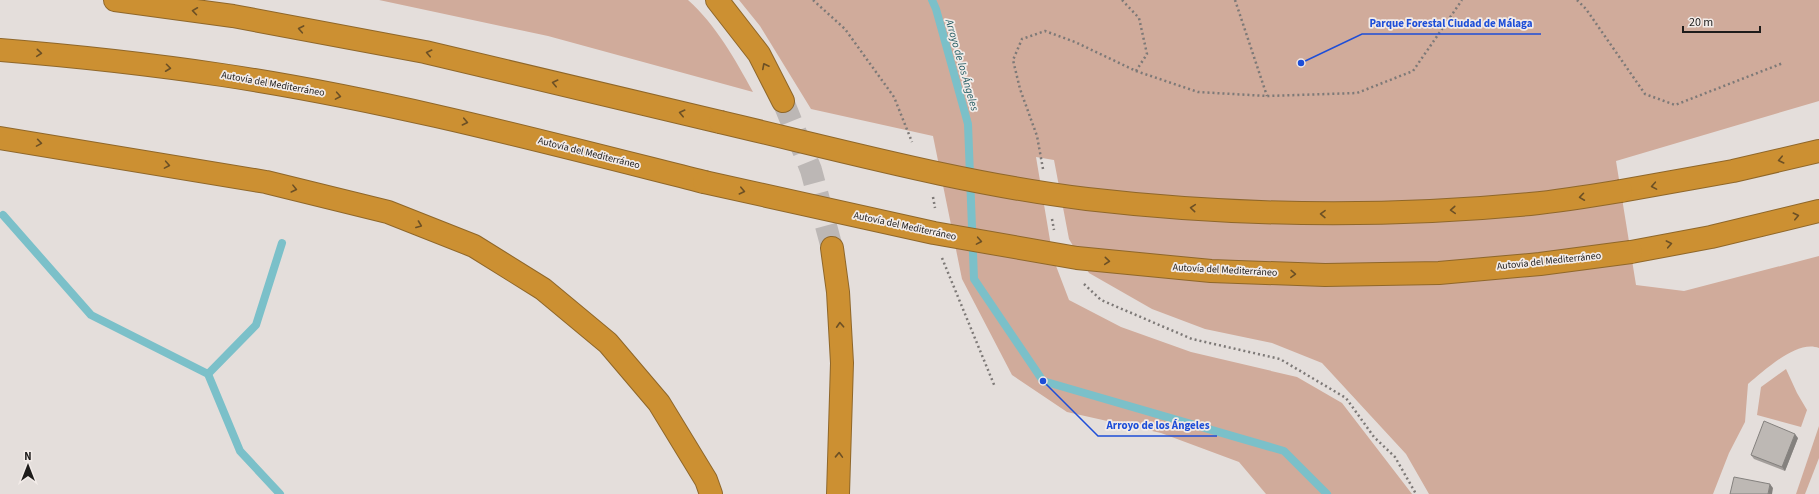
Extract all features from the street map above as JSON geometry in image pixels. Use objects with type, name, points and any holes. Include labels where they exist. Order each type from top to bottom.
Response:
[{"type":"highway","points":[[115,0],[233,16],[425,52],[957,177],[1086,199],[1215,210],[1327,214],[1436,211],[1531,204],[1621,191],[1733,171],[1819,151]]},
{"type":"highway","points":[[717,0],[759,54],[783,100]]},
{"type":"highway","name":"Autovía del Mediterráneo","points":[[0,50],[91,57],[224,75],[352,98],[483,126],[704,182],[934,233],[1077,258],[1211,271],[1325,275],[1439,272],[1540,264],[1631,252],[1712,237],[1819,211]]},
{"type":"highway","points":[[0,138],[266,182],[388,212],[474,246],[543,289],[608,343],[659,403],[706,480],[711,494]]},
{"type":"highway","points":[[832,248],[838,292],[842,363],[838,494]]},
{"type":"path","points":[[1122,0],[1139,18],[1147,54],[1136,72]]},
{"type":"path","points":[[1235,0],[1267,96],[1357,93],[1413,71],[1462,0]]},
{"type":"path","points":[[1577,0],[1586,9],[1645,94],[1675,105],[1783,62]]},
{"type":"shaded area","points":[[379,0],[688,0],[716,31],[732,55],[753,92],[548,36]]},
{"type":"shaded area","points":[[739,0],[1819,0],[1819,101],[1616,161],[1636,285],[1684,291],[1819,256],[1819,348],[1810,346],[1791,352],[1748,384],[1745,422],[1729,453],[1713,494],[1429,494],[1406,454],[1322,363],[1272,343],[1205,329],[1152,309],[1089,273],[1069,239],[1054,160],[1036,157],[1053,258],[1069,300],[1121,327],[1191,352],[1297,377],[1342,403],[1412,494],[1266,494],[1239,462],[1161,433],[1067,412],[1012,375],[962,279],[933,136],[811,109],[760,26]]},
{"type":"shaded area","points":[[1786,369],[1807,410],[1801,427],[1757,415],[1761,387]]},
{"type":"shaded area","points":[[1819,426],[1819,458],[1805,494],[1796,494]]},
{"type":"building","points":[[1764,421],[1795,434],[1782,467],[1751,455]]},
{"type":"building","points":[[1734,477],[1770,484],[1768,494],[1730,494]]},
{"type":"waterway","name":"Arroyo de los Ángeles","points":[[932,0],[936,9],[968,124],[974,279],[1043,381],[1284,451],[1327,494]]},
{"type":"waterway","points":[[3,215],[91,315],[208,374],[240,451],[280,494]]},
{"type":"waterway","points":[[208,374],[256,325],[282,243]]},
{"type":"tunnel","points":[[783,101],[811,170],[832,248]]},
{"type":"place","name":"Parque Forestal Ciudad de Málaga","points":[[1301,63]]},
{"type":"place","name":"Arroyo de los Ángeles","points":[[1043,381]]}]
